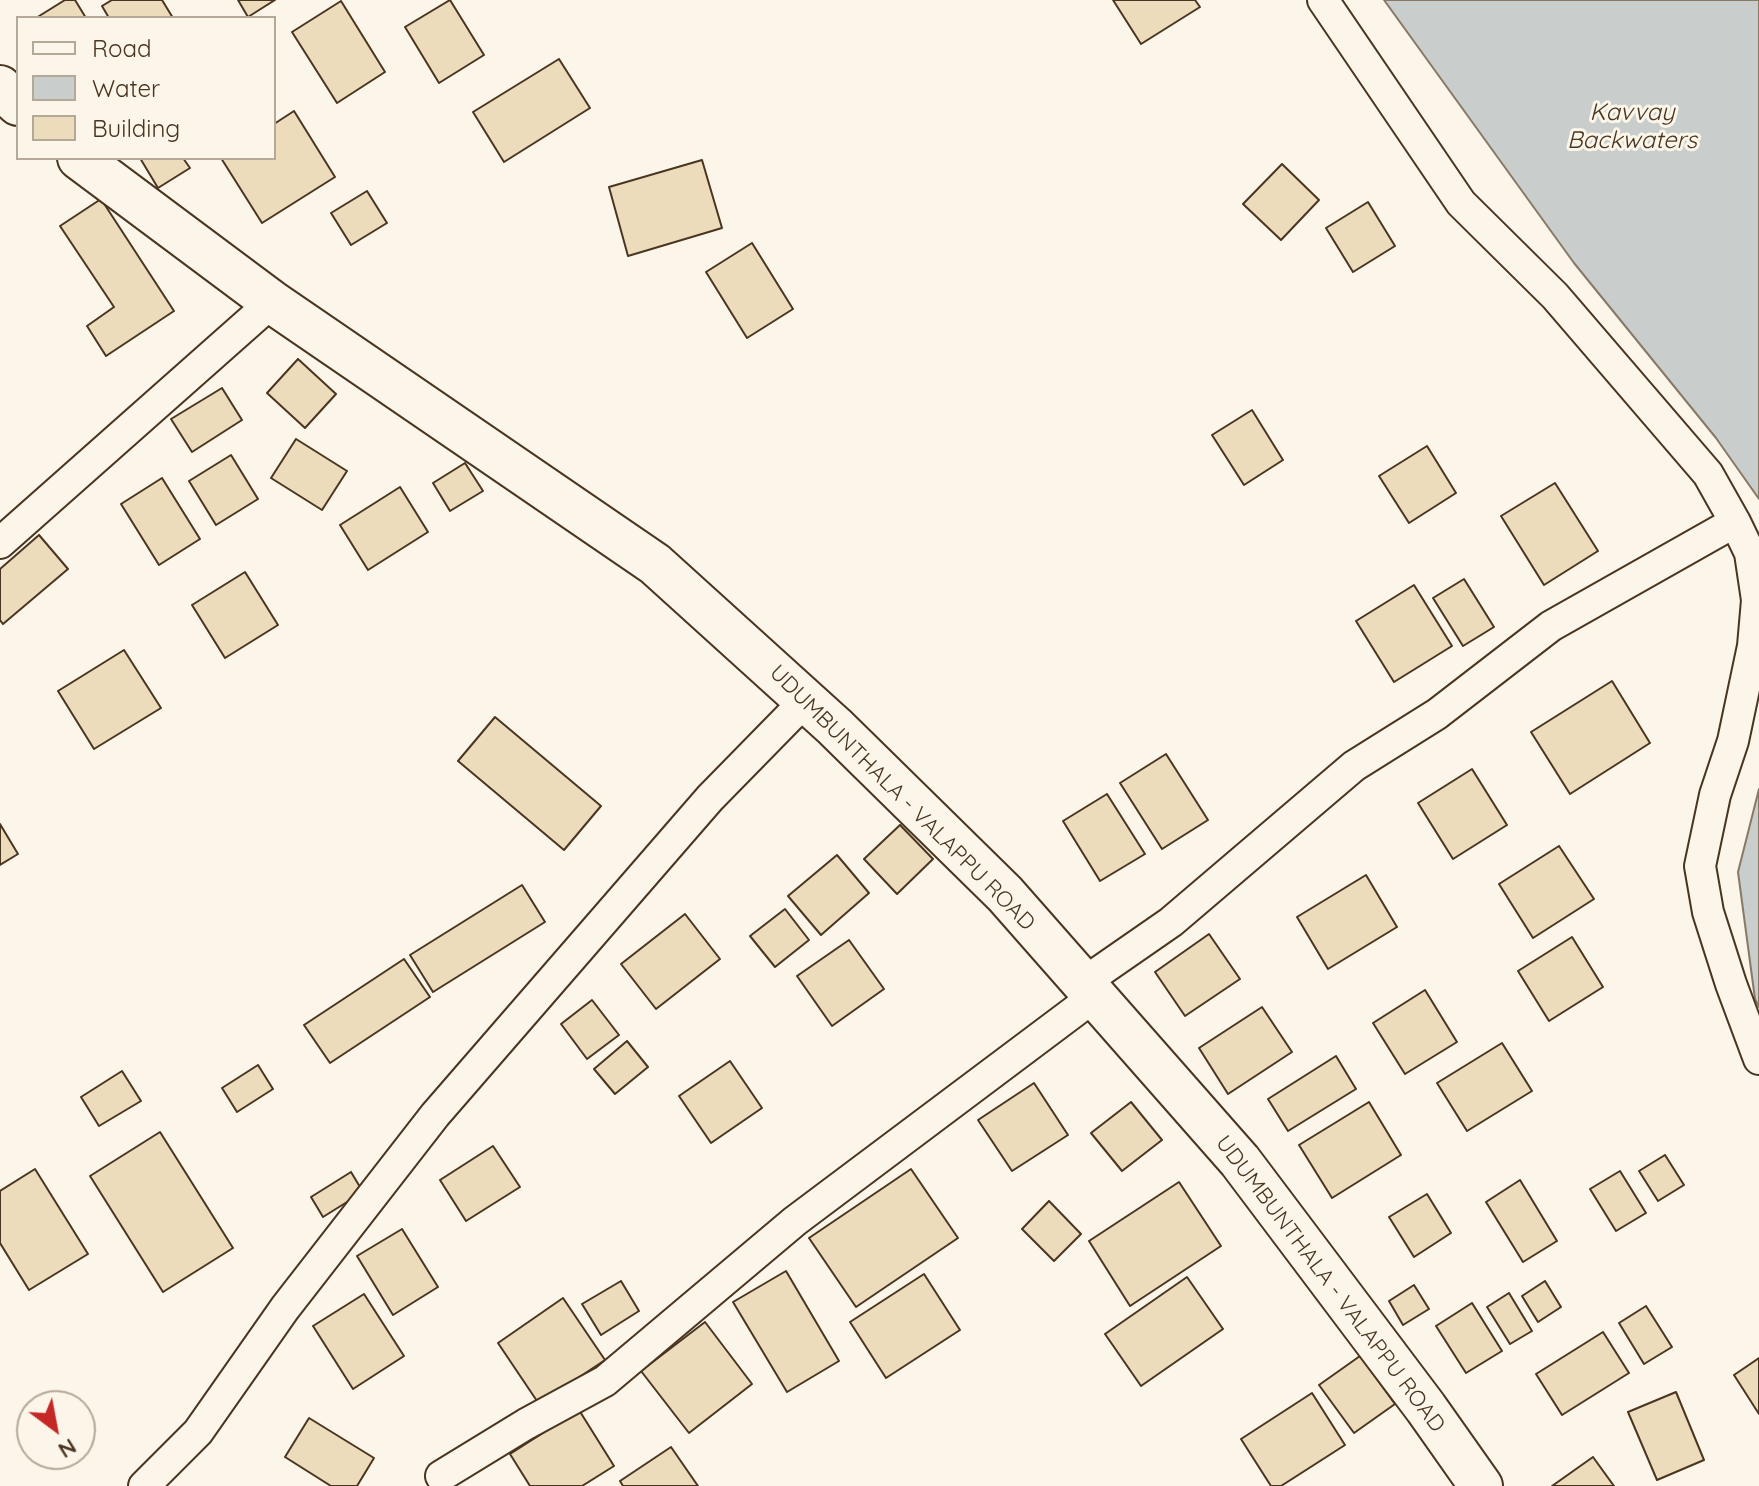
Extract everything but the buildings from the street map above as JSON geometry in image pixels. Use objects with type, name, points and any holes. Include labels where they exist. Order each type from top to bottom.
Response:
[{"type":"main road","points":[[0,87],[16,102]]},
{"type":"main road","name":"UDUMBUNTHALA - VALAPPU ROAD","points":[[82,160],[272,302],[655,564],[806,700],[1005,894],[1240,1161],[1426,1408],[1475,1484]]},
{"type":"street","points":[[1323,0],[1461,203],[1555,296],[1708,474],[1750,553],[1757,600],[1753,646],[1733,741],[1715,795],[1700,866],[1713,927],[1759,1059]]},
{"type":"street","points":[[0,543],[272,302]]},
{"type":"street","points":[[441,1476],[605,1381],[795,1221],[1089,990],[1354,766],[1437,714],[1551,626],[1735,522]]},
{"type":"street","points":[[144,1486],[198,1432],[285,1308],[435,1115],[710,798],[806,700]]},
{"type":"water","name":"Kavvay Backwaters","points":[[1384,0],[1759,0],[1759,499],[1716,438],[1574,263]]},
{"type":"water","points":[[1759,789],[1759,1007],[1755,999],[1738,872]]}]
